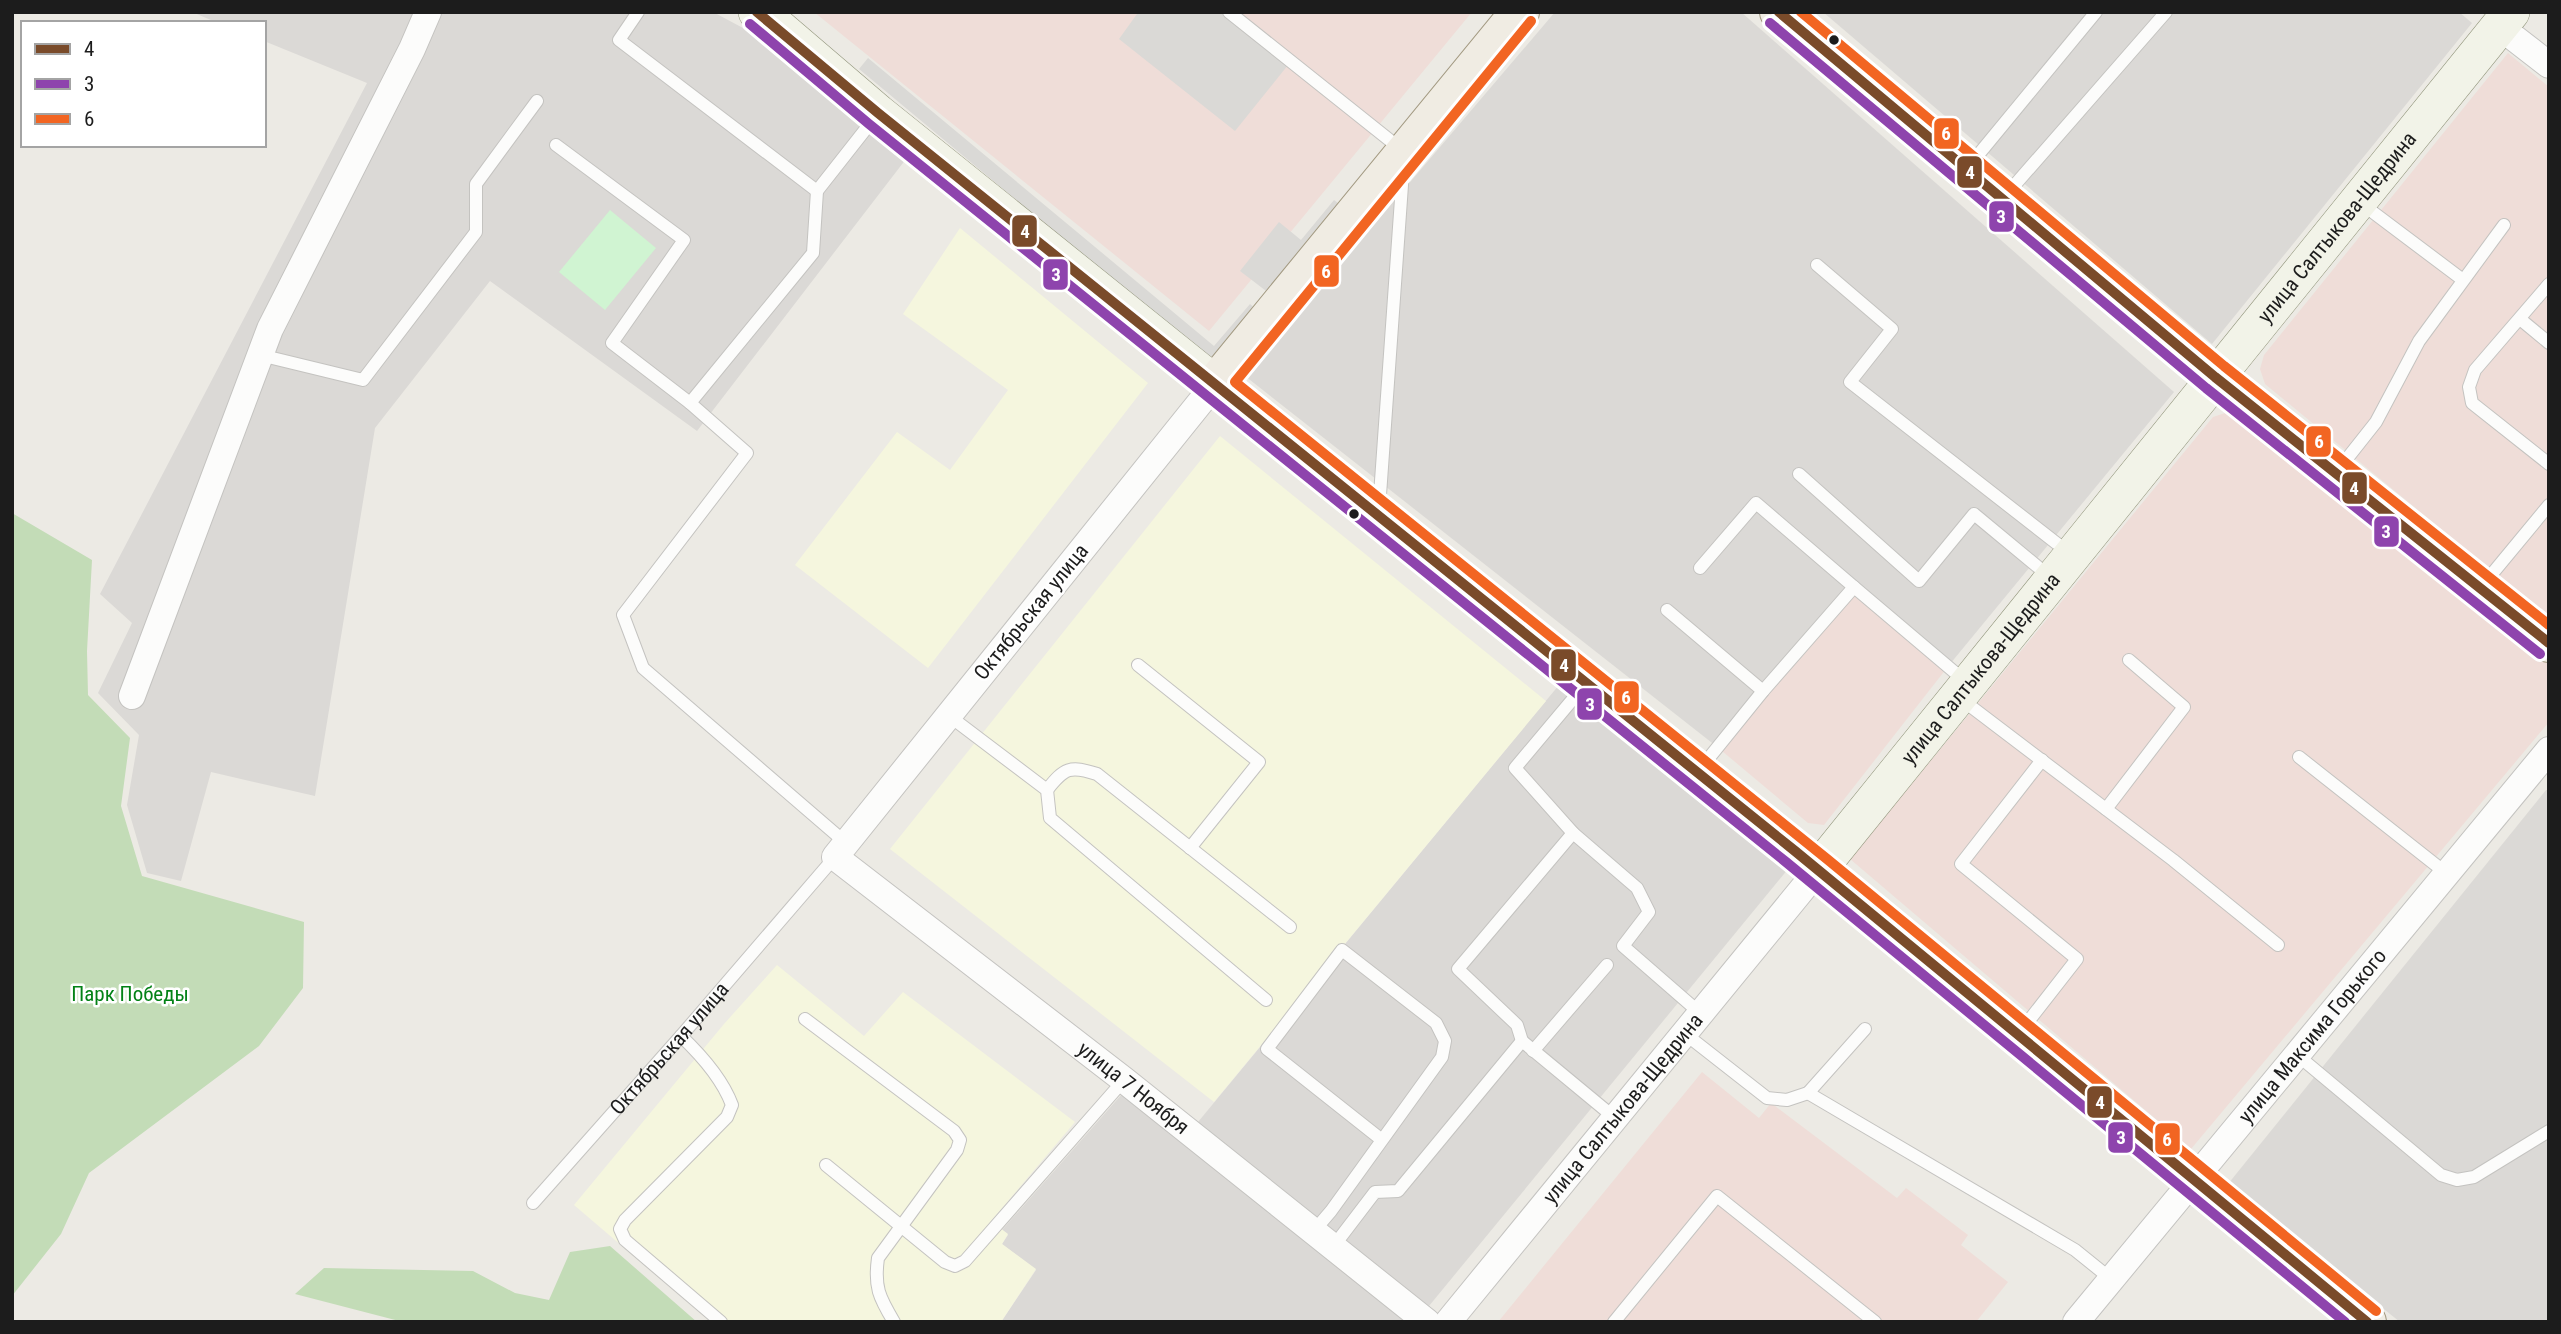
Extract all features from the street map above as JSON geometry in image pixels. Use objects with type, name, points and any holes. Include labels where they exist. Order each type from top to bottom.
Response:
[{"type":"main road","name":"Октябрьская улица","points":[[1214,384],[1520,12]]},
{"type":"main road","points":[[1779,12],[2215,377],[2549,643]]},
{"type":"main road","points":[[1214,384],[1818,870],[2367,1322]]},
{"type":"street","points":[[132,696],[270,330],[412,49],[428,12]]},
{"type":"street","points":[[757,12],[1214,384]]},
{"type":"street","points":[[2505,20],[2549,65]]},
{"type":"street","name":"улица Салтыкова-Щедрина","points":[[1448,1322],[1818,870],[2505,20]]},
{"type":"street","name":"Октябрьская улица","points":[[840,850],[1214,384]]},
{"type":"street","name":"улица Максима Горького","points":[[2076,1322],[2549,750]]},
{"type":"street","name":"улица 7 Ноября","points":[[840,850],[1427,1322]]},
{"type":"lane","points":[[638,12],[619,40],[817,191]]},
{"type":"lane","points":[[1229,12],[1405,153],[1379,516]]},
{"type":"lane","points":[[1967,167],[2096,12]]},
{"type":"lane","points":[[2004,198],[2166,12]]},
{"type":"lane","points":[[260,355],[363,380],[476,232],[476,184],[537,101]]},
{"type":"lane","points":[[690,403],[813,253],[817,191],[878,113]]},
{"type":"lane","points":[[556,145],[684,240],[612,343],[690,403],[747,453],[623,615],[643,668],[840,850]]},
{"type":"lane","points":[[2359,201],[2463,280]]},
{"type":"lane","points":[[2336,472],[2376,422],[2419,341],[2504,225]]},
{"type":"lane","points":[[1817,265],[1892,330],[1850,382],[2062,567]]},
{"type":"lane","points":[[2549,284],[2475,370],[2469,387],[2472,403],[2549,464]]},
{"type":"lane","points":[[2520,319],[2549,343]]},
{"type":"lane","points":[[1800,474],[1919,581],[1974,514],[2062,567]]},
{"type":"lane","points":[[1700,568],[1756,503],[1854,587],[2042,760],[2173,860],[2278,946]]},
{"type":"lane","points":[[2481,587],[2549,505]]},
{"type":"lane","points":[[1698,773],[1763,691],[1854,587]]},
{"type":"lane","points":[[1667,610],[1763,691]]},
{"type":"lane","points":[[2106,809],[2184,707],[2129,660]]},
{"type":"lane","points":[[1138,665],[1259,762],[1190,848]]},
{"type":"lane","points":[[1586,683],[1515,768],[1573,833],[1636,888],[1649,912],[1623,946],[1692,1023],[1767,1098],[1787,1100],[1808,1093],[1865,1029]]},
{"type":"lane","points":[[948,715],[1047,790]]},
{"type":"lane","points":[[2299,757],[2446,873]]},
{"type":"lane","points":[[2018,1035],[2077,959],[1961,864],[2042,760]]},
{"type":"lane","points":[[1266,1000],[1050,818],[1047,790],[1061,772],[1079,768],[1097,774],[1290,927]]},
{"type":"lane","points":[[1573,833],[1458,969],[1517,1025],[1522,1041],[1615,1118]]},
{"type":"lane","name":"Октябрьская улица","points":[[533,1203],[840,850]]},
{"type":"lane","points":[[1323,1239],[1331,1211],[1442,1057],[1445,1041],[1436,1023],[1342,950],[1267,1049],[1382,1140]]},
{"type":"lane","points":[[1534,1051],[1607,965]]},
{"type":"lane","points":[[805,1019],[954,1131],[960,1140],[957,1150],[878,1258],[875,1278],[879,1297],[894,1322]]},
{"type":"lane","points":[[681,1036],[700,1054],[727,1093],[732,1105],[727,1117],[625,1220],[620,1229],[625,1240],[721,1322]]},
{"type":"lane","points":[[1323,1239],[1375,1192],[1398,1191],[1522,1041]]},
{"type":"lane","points":[[2296,1054],[2441,1175],[2457,1180],[2474,1177],[2549,1131]]},
{"type":"lane","points":[[826,1165],[945,1262],[955,1266],[965,1261],[1124,1080]]},
{"type":"lane","points":[[1808,1093],[2075,1250],[2111,1279]]},
{"type":"lane","points":[[1614,1322],[1717,1196],[1875,1322]]},
{"type":"shaded area","points":[[192,12],[713,12],[758,36],[906,159],[697,431],[490,281],[375,428],[315,796],[211,772],[181,881],[147,873],[127,805],[139,735],[98,693],[132,623],[100,594],[367,83],[266,42],[266,21],[213,21]]},
{"type":"shaded area","points":[[814,12],[1472,12],[1209,331]]},
{"type":"shaded area","points":[[1135,12],[1221,12],[1288,65],[1235,131],[1119,39],[1137,14]]},
{"type":"shaded area","points":[[1555,12],[1741,12],[2174,392],[1950,664],[1716,746],[1245,376]]},
{"type":"shaded area","points":[[1823,12],[2459,12],[2472,23],[2212,344]]},
{"type":"shaded area","points":[[2508,53],[2549,87],[2549,618],[2265,384],[2260,369],[2264,355]]},
{"type":"shaded area","points":[[868,58],[1214,346],[1250,304],[1263,315],[1218,368],[859,69]]},
{"type":"shaded area","points":[[1334,200],[1350,212],[1279,301],[1240,271],[1279,222],[1301,240]]},
{"type":"shaded area","points":[[960,228],[1148,383],[928,668],[795,565],[897,432],[950,470],[1008,390],[903,314]]},
{"type":"shaded area","points":[[2228,412],[2242,416],[2548,662],[2549,722],[2191,1149],[1850,859],[2213,417]]},
{"type":"shaded area","points":[[1220,436],[1546,701],[1214,1102],[890,849]]},
{"type":"shaded area","points":[[1856,583],[1950,664],[1824,825],[1808,823],[1716,746]]},
{"type":"shaded area","points":[[1559,685],[1788,869],[1429,1306],[1198,1122]]},
{"type":"shaded area","points":[[2546,790],[2549,790],[2549,1322],[2400,1322],[2228,1184]]},
{"type":"shaded area","points":[[777,965],[864,1036],[903,992],[1075,1122],[991,1221],[1008,1234],[1002,1244],[1036,1269],[1001,1322],[711,1322],[574,1205],[724,1024]]},
{"type":"shaded area","points":[[1702,1072],[1759,1118],[1771,1103],[1897,1198],[1906,1188],[1968,1235],[1961,1245],[2008,1282],[1976,1322],[1498,1322]]},
{"type":"shaded area","points":[[1122,1094],[1407,1322],[1001,1322],[1036,1270],[1002,1244],[1008,1235],[1002,1230]]},
{"type":"green space","points":[[610,210],[656,248],[605,310],[559,272]]},
{"type":"green space","name":"Парк Победы","points":[[12,513],[92,560],[87,651],[88,695],[130,738],[121,806],[142,876],[304,922],[303,988],[259,1046],[89,1173],[61,1234],[12,1296]]},
{"type":"green space","points":[[610,1246],[697,1322],[403,1322],[295,1294],[324,1268],[473,1271],[515,1293],[549,1300],[570,1252]]},
{"type":"transit line","name":"4","points":[[757,12],[878,113],[1795,851],[2367,1322]]},
{"type":"transit line","name":"4","points":[[1779,12],[2215,377],[2549,643]]},
{"type":"transit line","name":"6","points":[[1801,12],[2224,366],[2549,625]]},
{"type":"transit line","name":"6","points":[[1531,21],[1235,382],[1827,859],[2376,1311]]},
{"type":"transit line","name":"3","points":[[1770,23],[2206,388],[2540,654]]},
{"type":"transit line","name":"3","points":[[750,24],[869,124],[1786,862],[2345,1322]]}]
